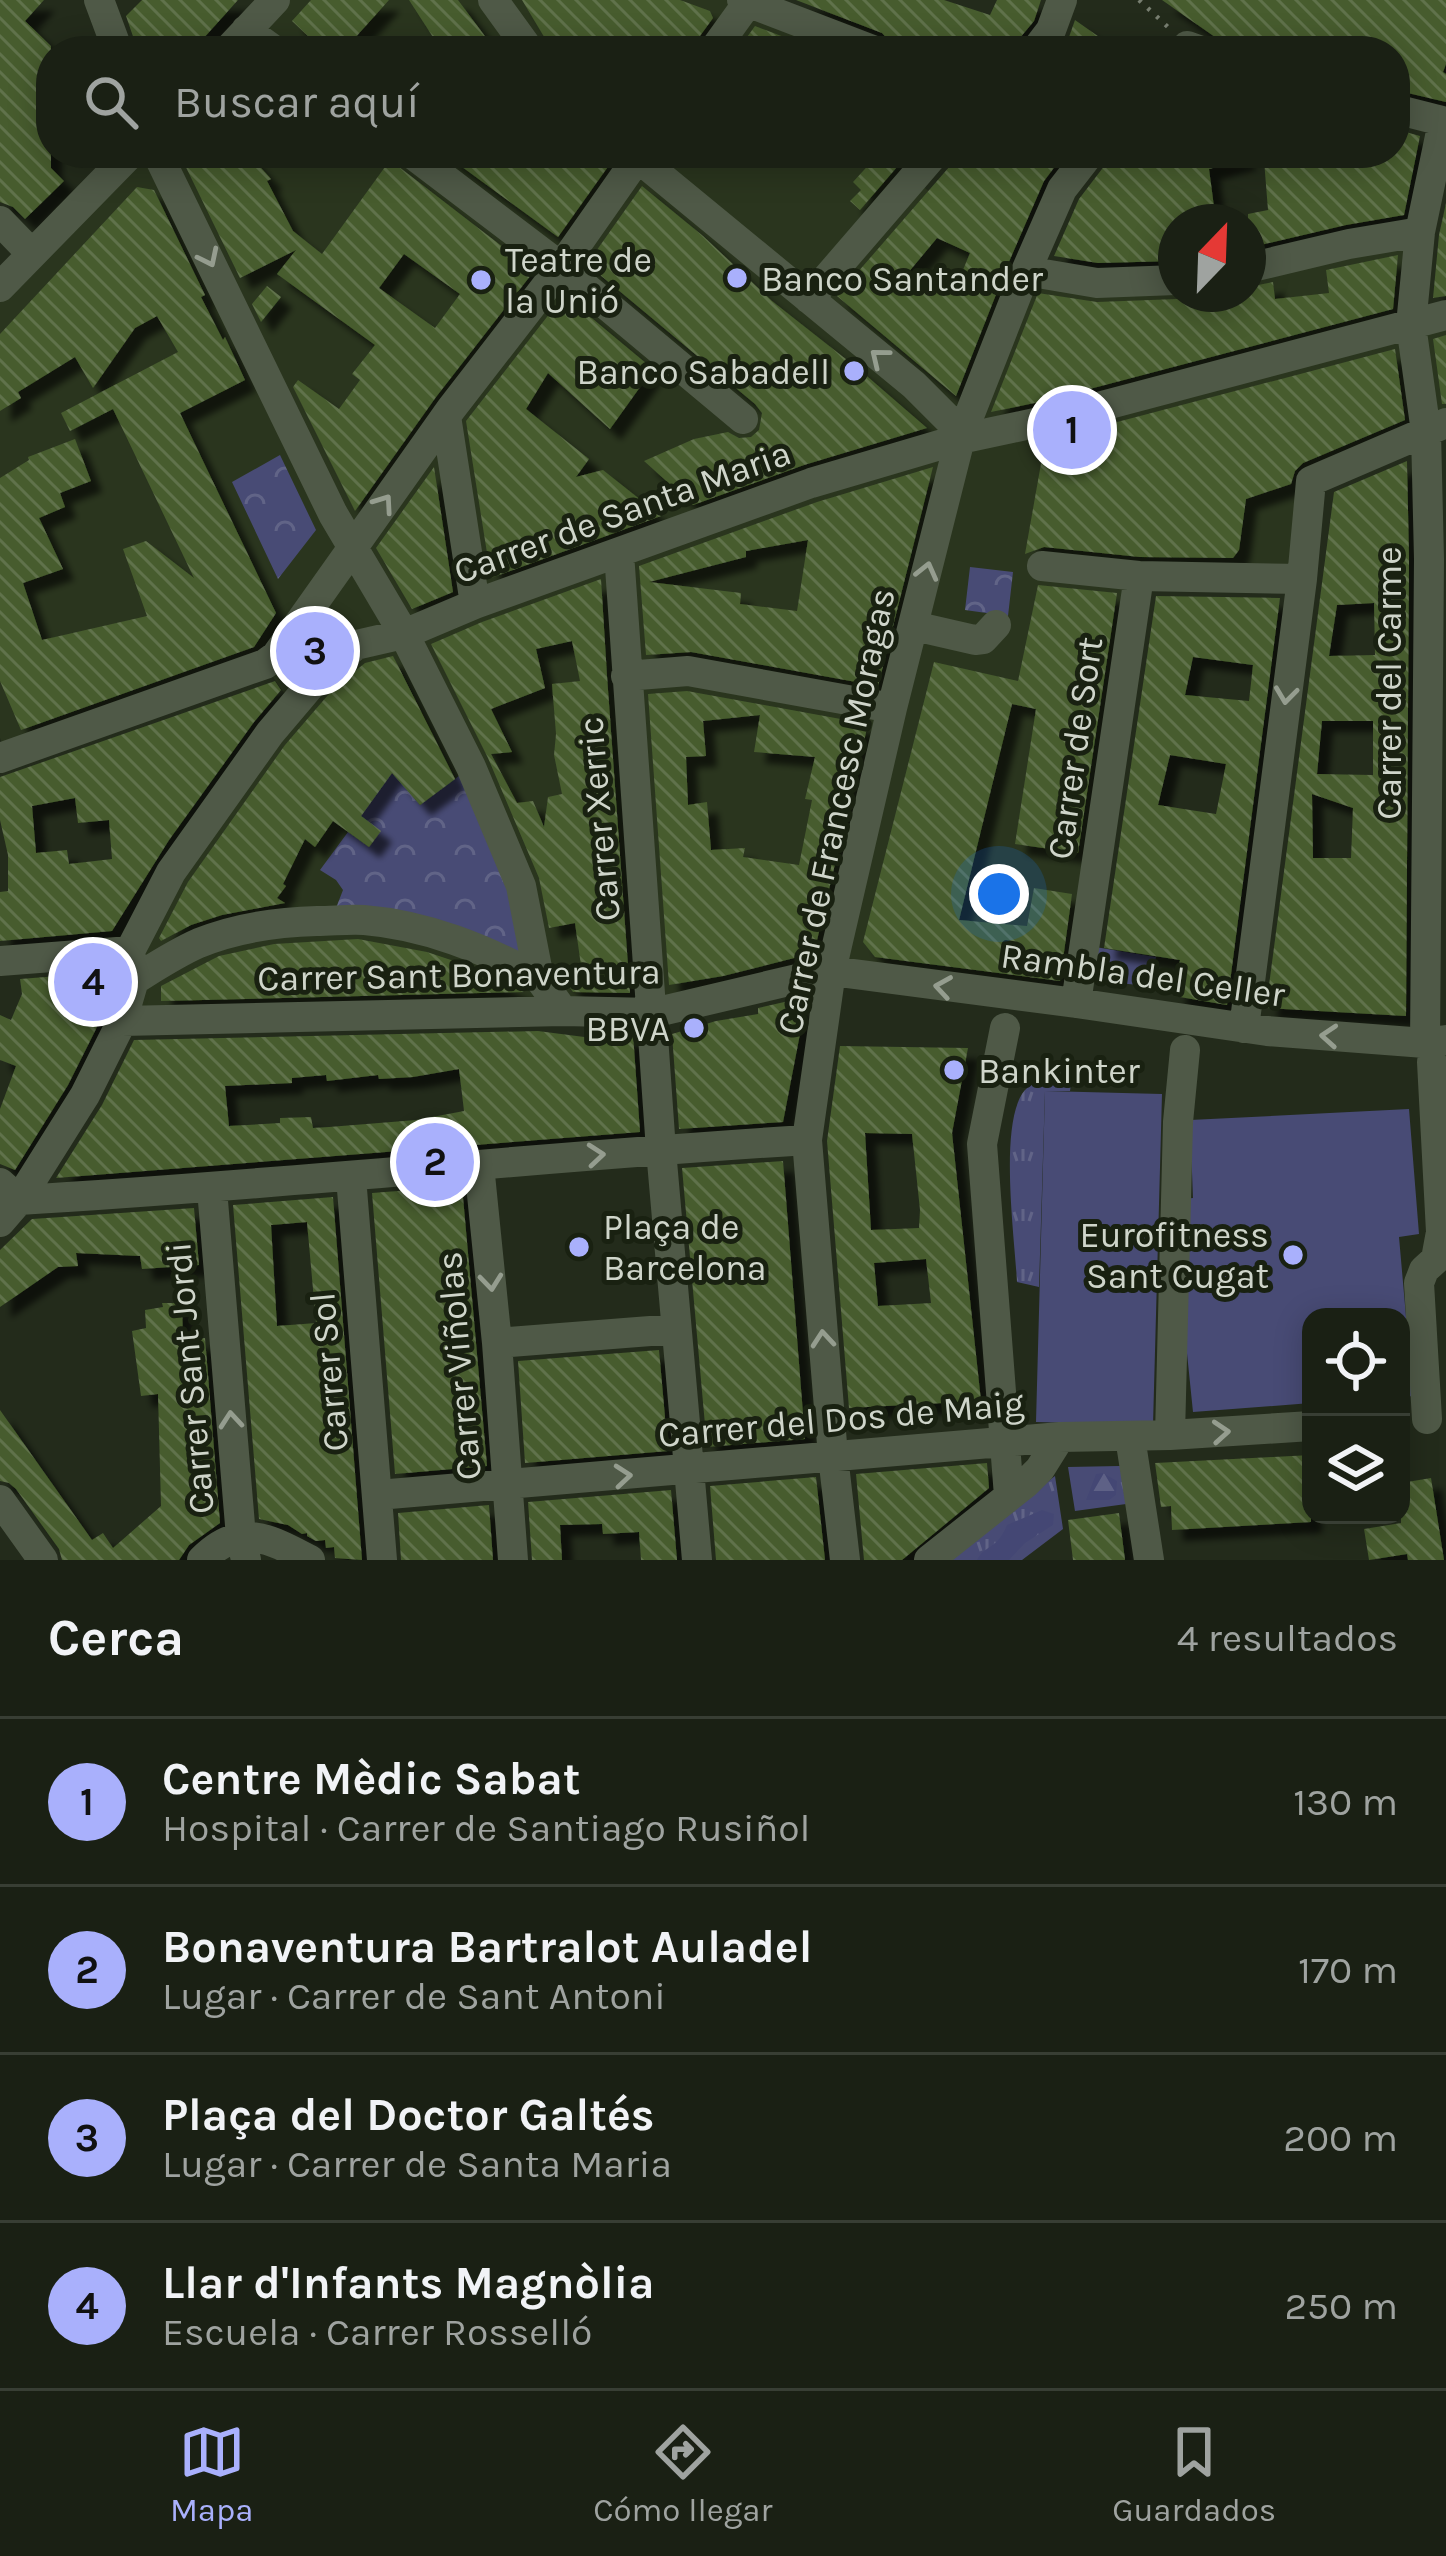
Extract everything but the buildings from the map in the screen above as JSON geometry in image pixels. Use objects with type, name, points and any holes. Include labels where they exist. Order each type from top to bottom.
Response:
[{"type":"street","points":[[99,0],[112,36]]},
{"type":"street","points":[[240,36],[275,0]]},
{"type":"street","points":[[493,0],[519,36]]},
{"type":"street","points":[[724,36],[744,8],[744,0],[836,36]]},
{"type":"street","points":[[1046,36],[1062,0]]},
{"type":"street","points":[[1410,113],[1444,122]]},
{"type":"street","name":"Carrer del Carme","points":[[1444,122],[1420,232],[1411,325],[1436,428],[1429,559],[1434,1048],[1446,1270]]},
{"type":"street","points":[[0,287],[116,168]]},
{"type":"street","points":[[164,168],[246,357],[404,634],[471,767],[521,886],[539,978],[563,1011]]},
{"type":"street","points":[[431,168],[560,267],[743,419]]},
{"type":"street","points":[[3,750],[265,664],[276,656],[627,168]]},
{"type":"street","points":[[652,168],[931,400],[954,425],[960,440]]},
{"type":"street","points":[[809,299],[922,168]]},
{"type":"street","name":"Carrer de Francesc Moragas","points":[[844,1560],[808,1140],[831,980],[892,708],[960,440],[1026,271],[1076,168]]},
{"type":"street","points":[[0,221],[31,253]]},
{"type":"street","points":[[1266,264],[1420,232]]},
{"type":"street","points":[[1026,271],[1097,283],[1158,281]]},
{"type":"street","name":"Carrer de Santa Maria","points":[[6,1202],[85,1095],[122,1021],[132,966],[171,872],[270,734],[320,674],[356,645],[404,634],[791,490],[960,440],[1446,315]]},
{"type":"street","points":[[446,416],[476,604]]},
{"type":"street","points":[[1244,1028],[1311,481],[1436,428]]},
{"type":"street","name":"Carrer Xerric","points":[[619,554],[661,1150],[698,1560]]},
{"type":"street","points":[[1042,566],[1139,576],[1302,579]]},
{"type":"street","name":"Carrer de Sort","points":[[1076,1003],[1139,576]]},
{"type":"street","points":[[914,626],[975,640],[996,626]]},
{"type":"street","points":[[626,676],[688,671],[892,708]]},
{"type":"street","points":[[0,962],[132,966],[226,934],[292,921],[360,919],[407,925],[458,940],[539,978]]},
{"type":"street","name":"Carrer Sant Bonaventura","points":[[122,1021],[653,1013],[795,980],[831,980]]},
{"type":"street","name":"Rambla del Celler","points":[[831,980],[953,989],[1434,1048]]},
{"type":"street","points":[[1004,1028],[982,1144],[1010,1496]]},
{"type":"street","points":[[1170,1435],[1178,1122],[1185,1050]]},
{"type":"street","points":[[6,1202],[808,1140]]},
{"type":"street","name":"Carrer Viñolas","points":[[479,1166],[513,1560]]},
{"type":"street","name":"Carrer Sol","points":[[351,1178],[382,1560]]},
{"type":"street","name":"Carrer Sant Jordi","points":[[212,1189],[243,1548]]},
{"type":"street","points":[[1425,1419],[1419,1282],[1436,1259],[1441,1232]]},
{"type":"street","points":[[497,1343],[676,1329]]},
{"type":"street","name":"Carrer del Dos de Maig","points":[[378,1495],[1060,1437],[1302,1427]]},
{"type":"street","points":[[929,1560],[1040,1469],[1060,1437]]},
{"type":"street","points":[[1130,1437],[1149,1560]]},
{"type":"street","points":[[0,1500],[43,1560]]},
{"type":"street","points":[[202,1560],[226,1540],[243,1548],[274,1543],[310,1560]]},
{"type":"path","points":[[1139,0],[1176,36]]},
{"type":"shaded area","points":[[277,0],[742,0],[836,36],[243,36]]},
{"type":"shaded area","points":[[118,168],[923,168],[914,179],[1026,271],[1158,291],[1158,312],[1266,312],[1266,264],[1420,232],[1411,324],[1446,315],[1446,423],[1311,481],[1301,586],[1139,577],[1076,1003],[831,971],[653,1013],[122,1021],[130,951],[293,706],[264,664],[8,756],[0,738],[0,293]]},
{"type":"green space","points":[[280,455],[316,530],[278,579],[232,482]]},
{"type":"green space","points":[[970,567],[1013,572],[1008,616],[965,610]]},
{"type":"green space","points":[[388,767],[420,805],[471,767],[535,964],[331,921],[343,890],[320,870],[348,832],[369,847],[380,832],[360,816]]},
{"type":"green space","points":[[1089,946],[1156,957],[1150,986],[1085,980]]},
{"type":"green space","points":[[1051,1078],[1071,1084],[1070,1091],[1045,1091],[1039,1287],[1017,1282],[1010,1153],[1017,1105],[1025,1090]]},
{"type":"green space","points":[[1045,1091],[1162,1094],[1153,1425],[1036,1422]]},
{"type":"green space","name":"Eurofitness Sant Cugat","points":[[1409,1109],[1419,1234],[1399,1237],[1405,1308],[1302,1308],[1302,1404],[1193,1412],[1178,1265],[1182,1199],[1193,1198],[1190,1120]]},
{"type":"green space","points":[[1120,1466],[1126,1504],[1075,1511],[1068,1467]]},
{"type":"green space","points":[[1096,1474],[1117,1481],[1116,1495],[1109,1500],[1086,1500]]},
{"type":"green space","points":[[1055,1476],[1063,1529],[1022,1560],[947,1560]]},
{"type":"green space","points":[[1042,1510],[1054,1514],[1053,1525],[1009,1560],[977,1560],[1007,1525]]},
{"type":"place","name":"Banco Santander","points":[[737,278]]},
{"type":"place","name":"Teatre de la Unió","points":[[481,280]]},
{"type":"place","name":"Banco Sabadell","points":[[854,371]]},
{"type":"place","name":"Centre Mèdic Sabat","points":[[1072,430]]},
{"type":"place","name":"Plaça del Doctor Galtés","points":[[315,651]]},
{"type":"place","name":"Llar d'Infants Magnòlia","points":[[93,982]]},
{"type":"place","name":"BBVA","points":[[694,1028]]},
{"type":"place","name":"Bankinter","points":[[954,1070]]},
{"type":"place","name":"Bonaventura Bartralot Auladel","points":[[435,1162]]},
{"type":"place","name":"Plaça de Barcelona","points":[[579,1247]]},
{"type":"place","name":"Eurofitness Sant Cugat","points":[[1293,1255]]}]
